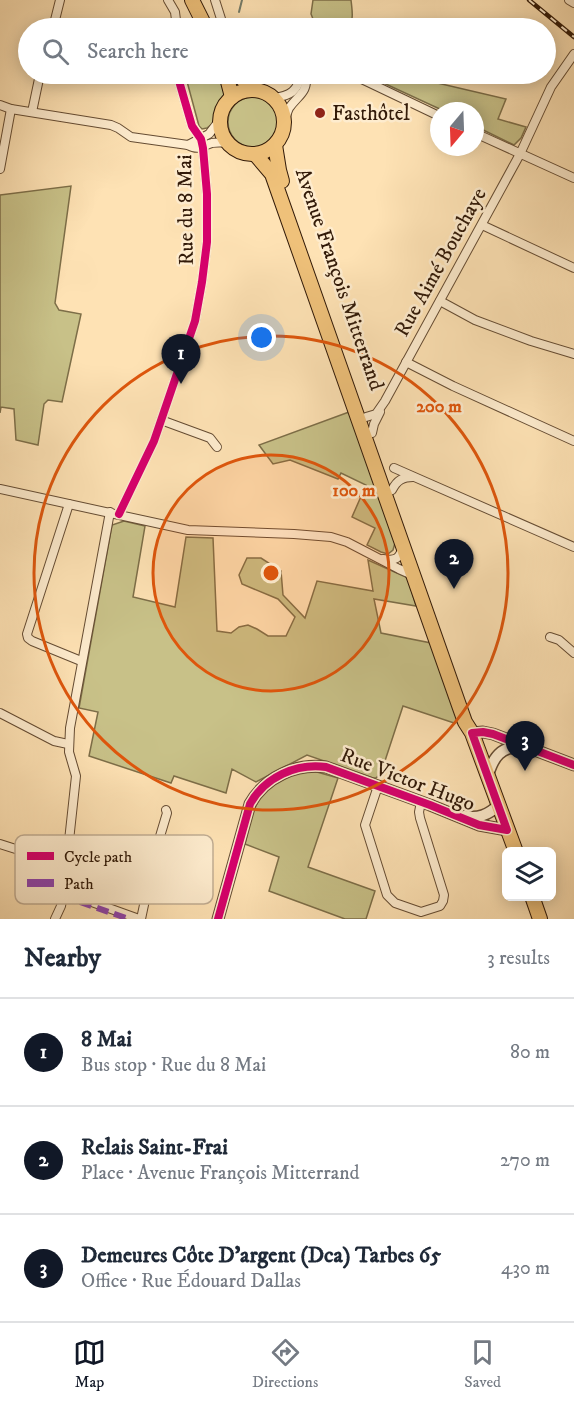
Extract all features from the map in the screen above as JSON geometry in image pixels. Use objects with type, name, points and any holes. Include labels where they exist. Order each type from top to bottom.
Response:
[{"type":"main road","points":[[192,0],[201,18]]},
{"type":"main road","points":[[229,84],[232,97]]},
{"type":"main road","points":[[247,84],[252,90]]},
{"type":"main road","points":[[252,90],[260,91],[279,104],[284,122],[283,130],[275,145],[269,150],[255,154],[234,149],[226,142],[222,136],[219,121],[225,103],[241,92],[252,90]]},
{"type":"main road","name":"Avenue François Mitterrand","points":[[275,145],[279,170],[468,706],[472,720],[472,733]]},
{"type":"main road","name":"Avenue François Mitterrand","points":[[255,154],[272,174],[465,722],[472,733],[514,847]]},
{"type":"main road","points":[[533,901],[540,919]]},
{"type":"street","points":[[55,18],[60,0]]},
{"type":"street","points":[[168,0],[176,18]]},
{"type":"street","points":[[215,0],[221,18]]},
{"type":"street","points":[[569,0],[574,3]]},
{"type":"street","name":"Rue Aimé Bouchaye","points":[[556,80],[574,54]]},
{"type":"street","points":[[32,112],[38,84]]},
{"type":"street","name":"Rue du 8 Mai","points":[[68,744],[81,661],[114,513],[154,441],[200,302],[207,242],[207,194],[202,143],[192,126],[180,84]]},
{"type":"street","points":[[273,98],[286,96],[299,84]]},
{"type":"street","points":[[305,84],[305,88]]},
{"type":"street","points":[[284,122],[288,109],[307,84]]},
{"type":"street","points":[[372,84],[430,112]]},
{"type":"street","name":"Rue Aimé Bouchaye","points":[[366,417],[376,414],[385,401],[520,154],[553,84]]},
{"type":"street","points":[[0,105],[11,109],[111,125],[131,137],[194,148],[202,143],[219,121]]},
{"type":"street","points":[[0,169],[11,109]]},
{"type":"street","points":[[484,137],[574,178]]},
{"type":"street","points":[[202,143],[226,142]]},
{"type":"street","points":[[482,225],[574,268]]},
{"type":"street","points":[[440,301],[475,320],[520,338],[574,354]]},
{"type":"street","name":"Rue Aimé Bouchaye","points":[[406,362],[574,441]]},
{"type":"street","points":[[372,434],[374,424],[385,401]]},
{"type":"street","points":[[161,420],[210,438],[217,447]]},
{"type":"street","points":[[394,468],[574,547]]},
{"type":"street","points":[[392,490],[400,480],[415,477]]},
{"type":"street","points":[[0,489],[188,530],[331,537],[347,542],[408,573],[412,572]]},
{"type":"street","points":[[69,504],[27,634],[32,641],[81,661]]},
{"type":"street","points":[[376,557],[391,560],[398,558],[403,547]]},
{"type":"street","points":[[550,637],[559,640],[574,653]]},
{"type":"street","points":[[0,713],[54,741],[68,744],[76,776],[69,835]]},
{"type":"street","points":[[472,733],[493,734],[574,765]]},
{"type":"street","points":[[488,775],[496,756],[506,748],[525,747]]},
{"type":"street","name":"Rue Victor Hugo","points":[[218,919],[250,804],[261,788],[277,776],[296,768],[313,765],[336,770],[479,825],[507,830]]},
{"type":"street","points":[[378,786],[364,825],[384,889],[394,903],[421,912],[440,906],[444,895],[420,818],[421,802]]},
{"type":"street","name":"Rue Victor Hugo","points":[[452,814],[478,817],[498,806]]},
{"type":"street","points":[[160,835],[166,810]]},
{"type":"street","points":[[0,844],[15,849]]},
{"type":"street","points":[[55,919],[61,904]]},
{"type":"street","points":[[98,904],[140,919],[143,904]]},
{"type":"shaded area","points":[[313,0],[351,0],[352,18],[313,18]]},
{"type":"shaded area","points":[[188,84],[223,84],[225,96],[212,124],[202,129],[199,126]]},
{"type":"shaded area","points":[[386,84],[442,84],[506,99],[498,119],[526,127],[521,138],[514,145],[484,130],[484,102],[430,102],[430,105]]},
{"type":"shaded area","points":[[248,97],[258,97],[271,104],[278,117],[278,127],[271,140],[258,147],[248,147],[239,143],[232,136],[228,127],[228,117],[232,108],[239,101]]},
{"type":"shaded area","points":[[71,186],[55,303],[59,310],[81,314],[62,402],[48,400],[44,404],[38,445],[16,440],[14,409],[1,407],[0,413],[0,195]]},
{"type":"shaded area","points":[[349,412],[395,543],[393,550],[388,554],[367,545],[375,528],[352,517],[366,485],[341,473],[338,479],[290,460],[273,464],[259,445]]},
{"type":"shaded area","points":[[124,521],[145,526],[133,597],[175,607],[186,537],[213,538],[217,631],[231,633],[239,627],[248,625],[268,636],[286,636],[295,617],[278,599],[242,584],[239,575],[247,558],[261,558],[281,571],[283,595],[305,618],[317,581],[373,591],[368,560],[408,578],[416,606],[374,599],[381,633],[431,643],[459,722],[454,723],[403,706],[381,773],[376,778],[307,755],[256,782],[232,769],[226,793],[174,776],[171,783],[89,756],[98,712],[79,708],[112,525]]},
{"type":"shaded area","points":[[303,771],[338,778],[308,867],[375,891],[366,919],[345,919],[269,891],[279,857],[245,844],[250,821],[258,801],[268,789]]},
{"type":"waterway","points":[[239,12],[242,0]]},
{"type":"railway","points":[[529,0],[551,18]]},
{"type":"railway","points":[[556,22],[574,37]]},
{"type":"marked path","points":[[86,904],[129,919]]},
{"type":"cycle path","points":[[119,514],[154,441],[195,321],[202,282],[207,242],[207,194],[203,148],[201,139],[192,126],[180,84]]},
{"type":"cycle path","points":[[218,919],[250,804],[264,786],[282,774],[304,767],[326,767],[479,825],[507,830],[472,733],[493,734],[574,765]]},
{"type":"place","name":"Fasthôtel","points":[[320,113]]},
{"type":"place","name":"8 Mai","points":[[181,384]]},
{"type":"place","name":"Relais Saint-Frai","points":[[454,589]]},
{"type":"place","name":"Demeures Côte D'argent (Dca) Tarbes 65","points":[[525,771]]}]
